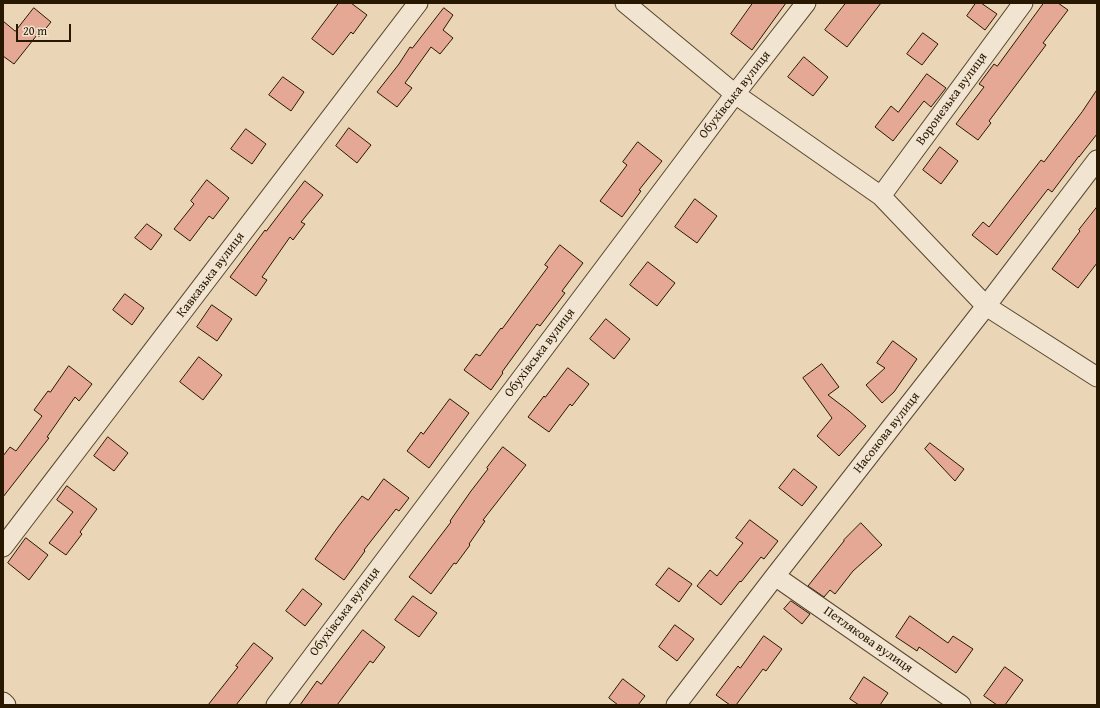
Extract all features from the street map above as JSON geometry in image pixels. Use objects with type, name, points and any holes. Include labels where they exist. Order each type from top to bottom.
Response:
[{"type":"street","name":"Кавказька вулиця","points":[[3,547],[418,3]]},
{"type":"street","points":[[625,3],[735,94],[881,196],[986,306],[1097,377]]},
{"type":"street","name":"Обухівська вулиця","points":[[276,705],[735,94],[806,3]]},
{"type":"street","name":"Воронезька вулиця","points":[[881,196],[1024,3]]},
{"type":"street","name":"Насонова вулиця","points":[[676,705],[986,306],[1097,160]]},
{"type":"street","name":"Петлякова вулиця","points":[[775,576],[961,705]]},
{"type":"street","points":[[3,702],[6,705]]},
{"type":"building","points":[[339,3],[351,3],[367,15],[353,34],[351,32],[333,55],[312,39]]},
{"type":"building","points":[[753,3],[786,3],[752,50],[731,34]]},
{"type":"building","points":[[846,3],[881,3],[847,47],[825,30]]},
{"type":"building","points":[[976,3],[981,3],[997,14],[985,30],[967,16]]},
{"type":"building","points":[[1044,3],[1058,3],[1068,10],[1043,43],[1046,45],[989,121],[991,123],[978,140],[956,124],[984,87],[979,84],[994,64],[997,66]]},
{"type":"building","points":[[34,8],[51,22],[39,37],[37,35],[14,64],[3,56],[3,21],[15,31]]},
{"type":"building","points":[[444,8],[453,15],[443,30],[453,38],[440,54],[431,47],[405,83],[412,88],[397,107],[377,92],[410,47],[412,48]]},
{"type":"building","points":[[923,33],[938,44],[922,65],[907,54]]},
{"type":"building","points":[[804,57],[828,77],[813,96],[788,77]]},
{"type":"building","points":[[927,74],[946,88],[931,107],[924,101],[893,141],[875,127],[891,106],[898,112]]},
{"type":"building","points":[[283,77],[304,92],[291,111],[269,95]]},
{"type":"building","points":[[1097,90],[1097,134],[1052,192],[1048,189],[997,255],[972,235],[983,222],[989,227],[1041,160],[1044,162]]},
{"type":"building","points":[[349,128],[371,145],[357,163],[336,146]]},
{"type":"building","points":[[246,129],[266,144],[252,164],[231,149]]},
{"type":"building","points":[[638,142],[662,161],[639,190],[641,191],[622,217],[600,201],[627,165],[623,162]]},
{"type":"building","points":[[940,147],[958,161],[941,184],[923,170]]},
{"type":"building","points":[[207,180],[229,198],[213,219],[209,216],[190,241],[174,229],[194,204],[191,201]]},
{"type":"building","points":[[305,181],[323,195],[301,222],[305,224],[293,240],[290,237],[262,277],[267,280],[256,296],[230,277],[265,230],[266,231]]},
{"type":"building","points":[[695,199],[717,216],[697,243],[675,227]]},
{"type":"building","points":[[1097,207],[1097,263],[1078,288],[1052,269]]},
{"type":"building","points":[[147,224],[162,235],[151,250],[135,238]]},
{"type":"building","points":[[560,245],[583,263],[562,291],[565,293],[540,326],[537,324],[502,372],[503,373],[491,390],[464,370],[476,354],[480,356],[501,328],[502,329],[548,267],[545,265]]},
{"type":"building","points":[[648,262],[675,283],[657,306],[630,285]]},
{"type":"building","points":[[125,294],[144,308],[132,325],[113,310]]},
{"type":"building","points":[[212,305],[232,319],[217,341],[197,327]]},
{"type":"building","points":[[606,319],[630,339],[614,359],[590,339]]},
{"type":"building","points":[[893,341],[917,359],[894,392],[882,403],[866,385],[885,368],[877,363]]},
{"type":"building","points":[[199,357],[222,375],[203,400],[180,382]]},
{"type":"building","points":[[822,364],[839,387],[828,395],[866,426],[839,456],[817,436],[832,418],[803,378]]},
{"type":"building","points":[[69,366],[92,384],[79,401],[75,397],[47,437],[49,438],[3,497],[3,456],[10,447],[16,451],[42,416],[34,410],[48,391],[50,392]]},
{"type":"building","points":[[568,368],[589,384],[572,406],[570,404],[549,432],[528,417]]},
{"type":"building","points":[[450,399],[469,413],[429,468],[407,451],[421,432],[423,434]]},
{"type":"building","points":[[108,437],[128,453],[114,471],[94,456]]},
{"type":"building","points":[[930,443],[964,469],[955,481],[925,449]]},
{"type":"building","points":[[503,447],[526,465],[483,520],[485,521],[469,544],[470,545],[456,564],[454,563],[431,594],[409,577],[451,522],[450,521]]},
{"type":"building","points":[[794,469],[817,487],[802,506],[779,488]]},
{"type":"building","points":[[384,479],[409,498],[399,511],[396,509],[364,550],[365,551],[344,580],[315,559],[362,496],[368,500]]},
{"type":"building","points":[[67,486],[97,509],[80,532],[82,534],[66,555],[49,543],[73,512],[57,500]]},
{"type":"building","points":[[750,520],[778,541],[764,559],[761,557],[721,605],[697,586],[710,570],[717,576],[743,543],[736,538]]},
{"type":"building","points":[[861,523],[882,545],[853,571],[835,594],[830,590],[824,597],[808,586],[844,540]]},
{"type":"building","points":[[26,538],[48,555],[29,580],[8,563]]},
{"type":"building","points":[[669,568],[692,584],[679,602],[656,585]]},
{"type":"building","points":[[303,589],[322,604],[305,626],[286,611]]},
{"type":"building","points":[[413,596],[437,613],[419,637],[395,620]]},
{"type":"building","points":[[791,601],[810,614],[802,624],[784,609]]},
{"type":"building","points":[[910,616],[948,643],[953,636],[973,649],[956,673],[919,647],[917,651],[896,637]]},
{"type":"building","points":[[675,625],[694,639],[677,661],[659,647]]},
{"type":"building","points":[[363,630],[385,647],[373,663],[370,661],[337,705],[300,705],[317,681],[321,684]]},
{"type":"building","points":[[764,636],[782,649],[766,671],[763,669],[736,705],[730,705],[716,695],[738,666],[740,668]]},
{"type":"building","points":[[254,643],[273,658],[236,705],[208,705],[238,667],[236,666]]},
{"type":"building","points":[[1005,667],[1023,680],[1005,705],[997,705],[984,696]]},
{"type":"building","points":[[864,677],[888,693],[880,705],[859,705],[850,699]]},
{"type":"building","points":[[623,679],[645,696],[638,705],[618,705],[609,698]]}]
